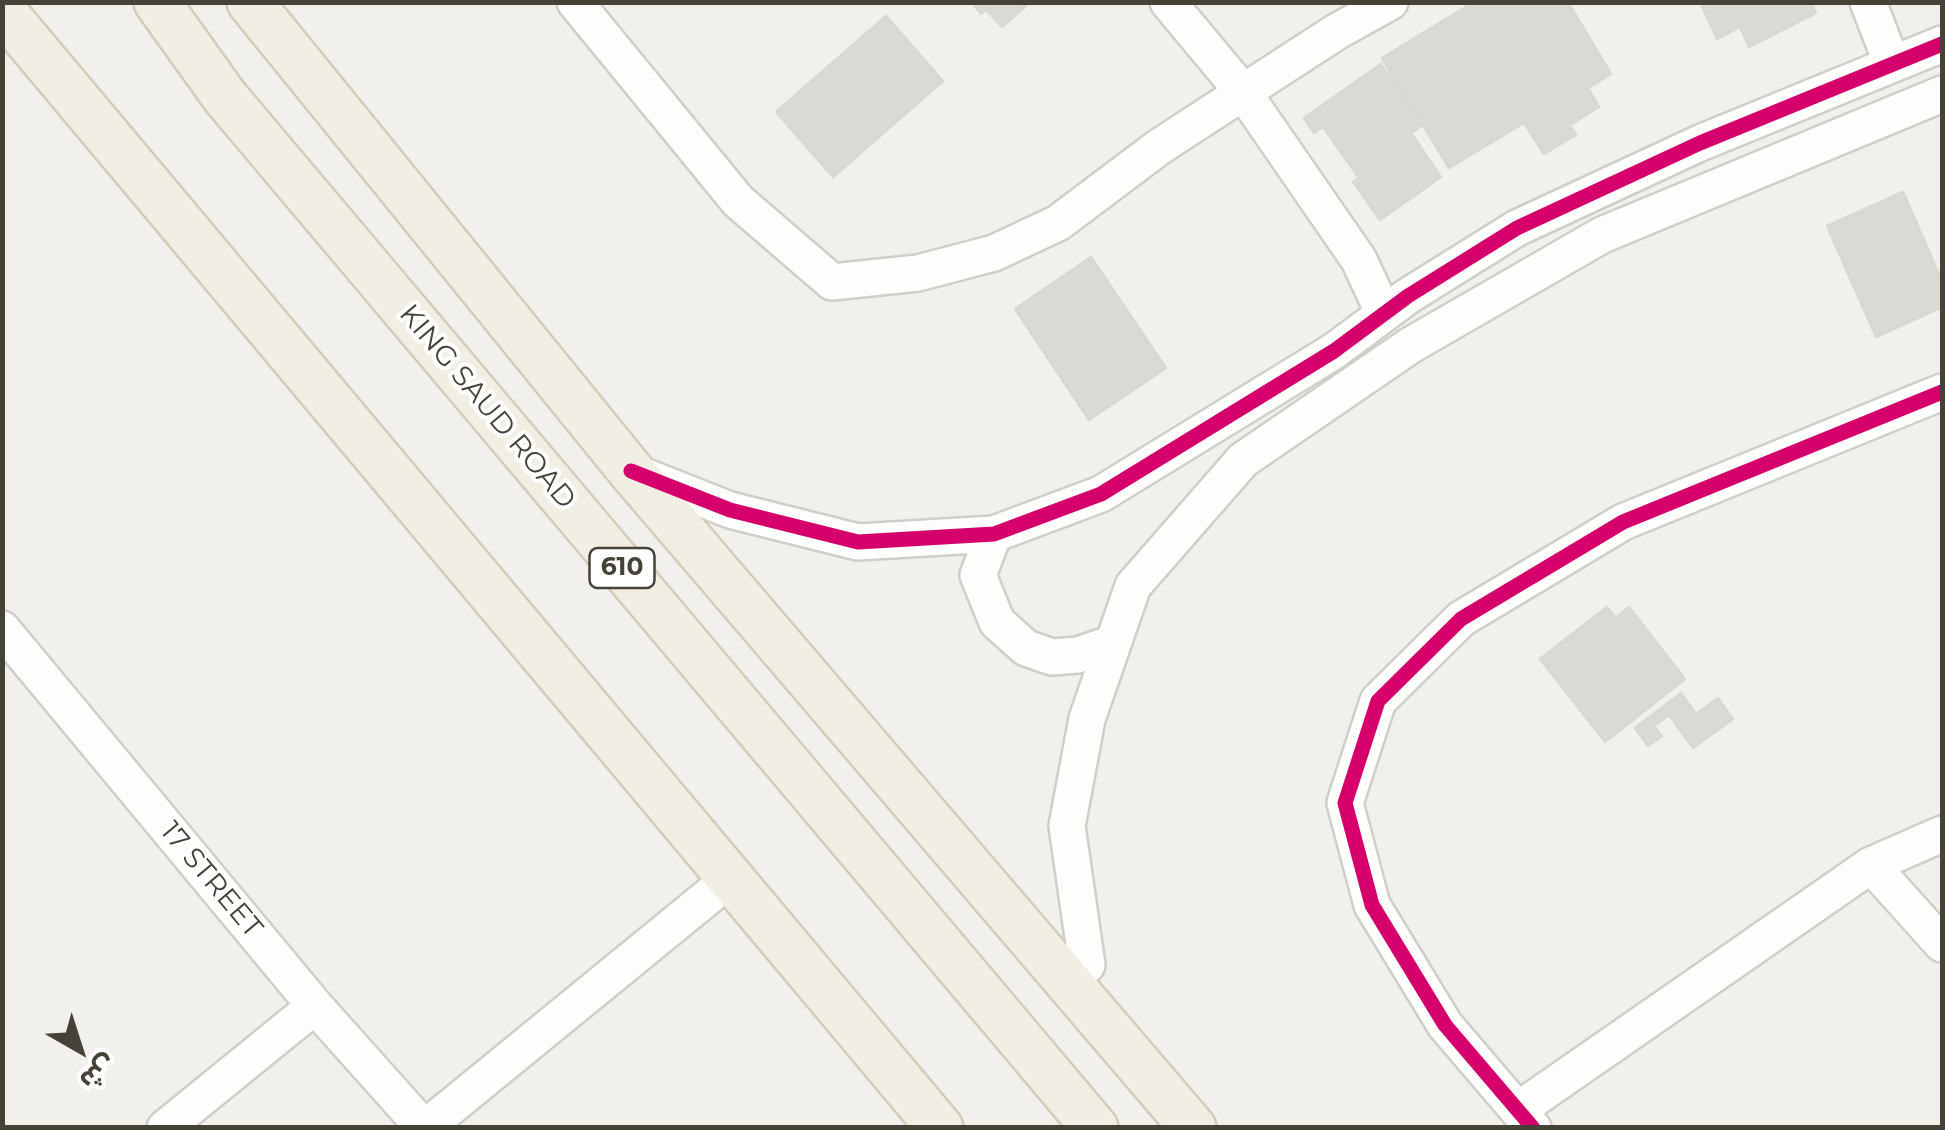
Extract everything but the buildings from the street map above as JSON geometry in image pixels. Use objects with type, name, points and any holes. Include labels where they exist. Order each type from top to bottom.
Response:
[{"type":"main road","name":"KING SAUD ROAD","points":[[157,2],[225,97],[1095,1128]]},
{"type":"main road","points":[[250,2],[631,471],[1193,1128]]},
{"type":"main road","points":[[2,10],[940,1128]]},
{"type":"street","points":[[575,2],[738,201],[832,282],[918,273],[994,253],[1058,223],[1159,147],[1336,32],[1390,2]]},
{"type":"street","points":[[1168,2],[1244,92],[1359,260],[1384,314]]},
{"type":"street","points":[[1868,2],[1892,64]]},
{"type":"street","points":[[631,471],[730,510],[858,542],[994,534],[1102,494],[1334,352],[1408,296],[1517,228],[1700,143],[1942,44]]},
{"type":"street","points":[[1088,965],[1067,826],[1088,719],[1133,586],[1243,460],[1396,356],[1602,236],[1942,94]]},
{"type":"street","points":[[1942,392],[1623,522],[1461,618],[1378,701],[1345,802],[1372,904],[1445,1025],[1526,1119],[1870,864],[1942,834]]},
{"type":"street","points":[[994,534],[978,575],[996,622],[1026,648],[1052,657],[1078,655],[1114,643]]},
{"type":"street","name":"17 STREET","points":[[2,629],[315,1006],[425,1128]]},
{"type":"street","points":[[1870,864],[1942,944]]},
{"type":"street","points":[[425,1128],[731,878]]},
{"type":"street","points":[[164,1128],[315,1006]]},
{"type":"cycle path","points":[[631,471],[730,510],[858,542],[994,534],[1101,494],[1334,351],[1408,296],[1517,228],[1700,143],[1942,44]]},
{"type":"cycle path","points":[[1533,1128],[1445,1025],[1372,905],[1345,803],[1378,701],[1461,619],[1623,522],[1942,392]]}]
